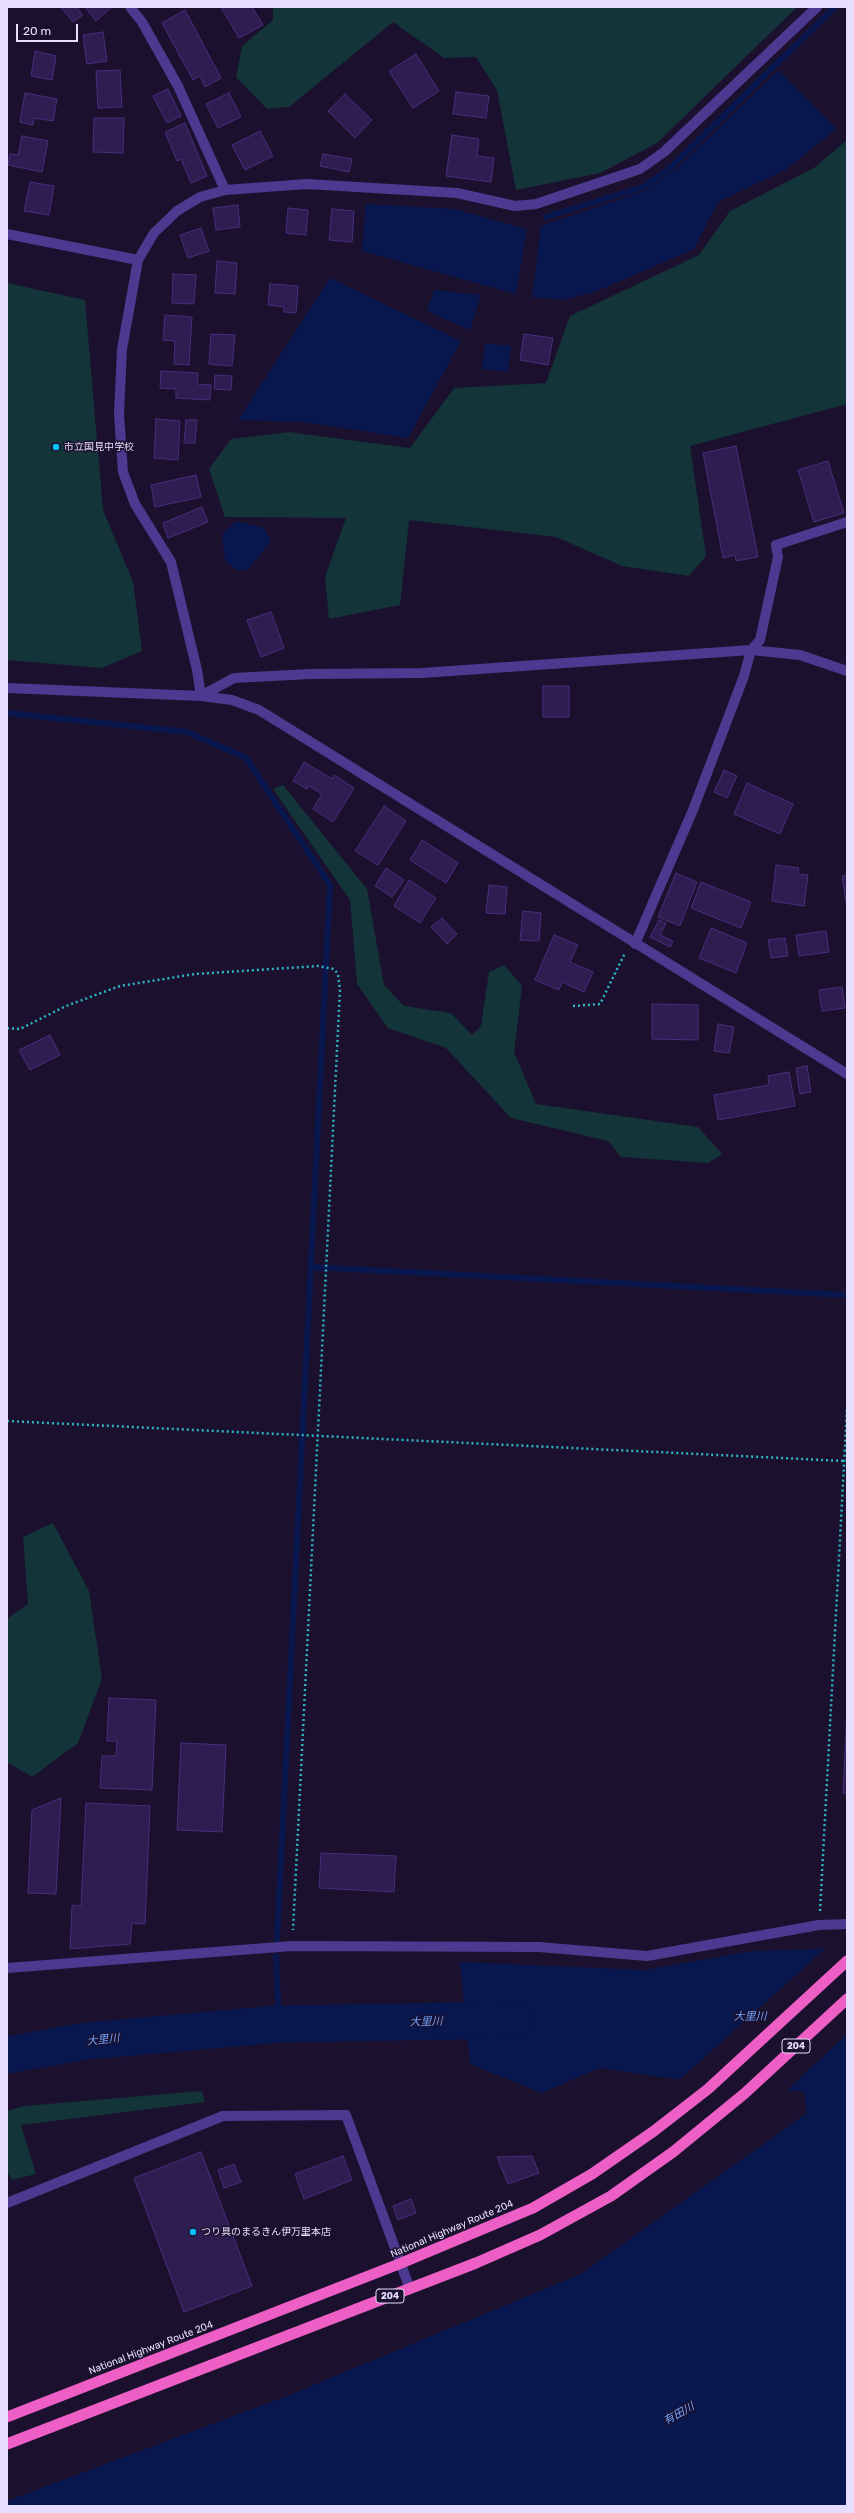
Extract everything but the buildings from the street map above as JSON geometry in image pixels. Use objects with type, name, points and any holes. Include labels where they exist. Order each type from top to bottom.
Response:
[{"type":"highway","name":"National Highway Route 204","points":[[7,2417],[399,2264],[533,2208],[592,2174],[654,2131],[708,2089],[847,1961]]},
{"type":"highway","name":"204","points":[[7,2444],[410,2289],[476,2263],[540,2235],[611,2196],[673,2152],[744,2094],[847,1998]]},
{"type":"street","points":[[130,7],[142,22],[178,86],[225,190]]},
{"type":"street","points":[[201,696],[197,670],[171,562],[135,504],[123,472],[119,414],[122,349],[138,260],[154,233],[177,211],[200,198],[225,190],[307,184],[458,193],[515,206],[536,204],[640,169],[664,152],[817,7]]},
{"type":"street","points":[[7,234],[138,260]]},
{"type":"street","points":[[635,944],[693,810],[744,676],[751,650],[760,640],[778,557],[776,545],[847,522]]},
{"type":"street","points":[[201,696],[234,678],[310,674],[422,673],[751,650],[800,655],[847,671]]},
{"type":"street","points":[[7,688],[201,696],[232,700],[259,710],[847,1074]]},
{"type":"street","points":[[7,1968],[292,1946],[539,1947],[646,1956],[819,1925],[847,1924]]},
{"type":"street","points":[[7,2203],[223,2116],[346,2115],[399,2264],[410,2289]]},
{"type":"path","points":[[573,1006],[600,1004],[625,952],[635,944]]},
{"type":"path","points":[[7,1028],[20,1029],[66,1006],[120,986],[195,974],[318,966],[334,969],[338,974],[340,990],[316,1435],[292,1946]]},
{"type":"path","points":[[819,1925],[847,1409]]},
{"type":"path","points":[[7,1420],[844,1461]]},
{"type":"green space","points":[[273,7],[797,7],[657,143],[600,173],[516,190],[497,90],[476,57],[444,58],[393,22],[289,107],[267,109],[236,77],[242,46],[273,20]]},
{"type":"green space","points":[[847,140],[847,404],[690,446],[706,556],[689,576],[622,566],[556,537],[409,520],[400,605],[329,619],[325,577],[346,518],[225,517],[209,469],[231,439],[289,432],[410,448],[454,388],[546,383],[570,316],[699,255],[730,211],[814,168]]},
{"type":"green space","name":"市立国見中学校","points":[[7,283],[85,300],[103,510],[133,582],[142,651],[102,668],[7,660]]},
{"type":"green space","points":[[283,785],[367,889],[384,985],[404,1006],[451,1013],[472,1035],[481,1026],[489,972],[504,965],[522,986],[514,1052],[536,1104],[698,1127],[722,1154],[708,1163],[621,1157],[608,1141],[511,1118],[446,1048],[388,1028],[357,984],[350,900],[273,789]]},
{"type":"green space","points":[[53,1523],[89,1591],[102,1679],[78,1743],[32,1777],[7,1762],[7,1619],[28,1604],[23,1537]]},
{"type":"green space","points":[[202,2091],[205,2102],[21,2125],[36,2174],[12,2180],[7,2171],[7,2111],[24,2106]]},
{"type":"water","points":[[779,70],[836,129],[787,169],[718,202],[694,249],[597,291],[563,300],[532,297],[541,226],[644,191],[678,167]]},
{"type":"water","points":[[366,204],[454,209],[527,229],[516,294],[362,251]]},
{"type":"water","points":[[330,278],[461,341],[408,438],[304,422],[238,420]]},
{"type":"water","points":[[434,290],[481,295],[470,330],[427,311]]},
{"type":"water","points":[[485,343],[511,346],[508,372],[482,369]]},
{"type":"water","points":[[236,521],[264,528],[271,541],[248,570],[236,570],[225,560],[222,535]]},
{"type":"water","name":"有田川","points":[[847,1948],[847,2506],[7,2506],[7,2501],[287,2396],[581,2274],[807,2113],[804,2092],[667,2078],[599,2068],[542,2093],[470,2064],[460,1962],[644,1970],[753,1951]]},
{"type":"pier","points":[[847,1946],[847,2034],[785,2092],[678,2081],[827,1947]]},
{"type":"waterway","points":[[546,217],[643,187],[671,167],[835,7]]},
{"type":"waterway","points":[[7,713],[187,732],[246,758],[330,885],[277,1939]]},
{"type":"waterway","points":[[311,1267],[847,1295]]},
{"type":"waterway","points":[[276,1956],[279,2024]]},
{"type":"waterway","name":"大里川","points":[[7,2055],[87,2041],[279,2024],[517,2020]]},
{"type":"place","name":"市立国見中学校","points":[[56,447]]},
{"type":"place","name":"つり具のまるきん伊万里本店","points":[[193,2232]]}]
